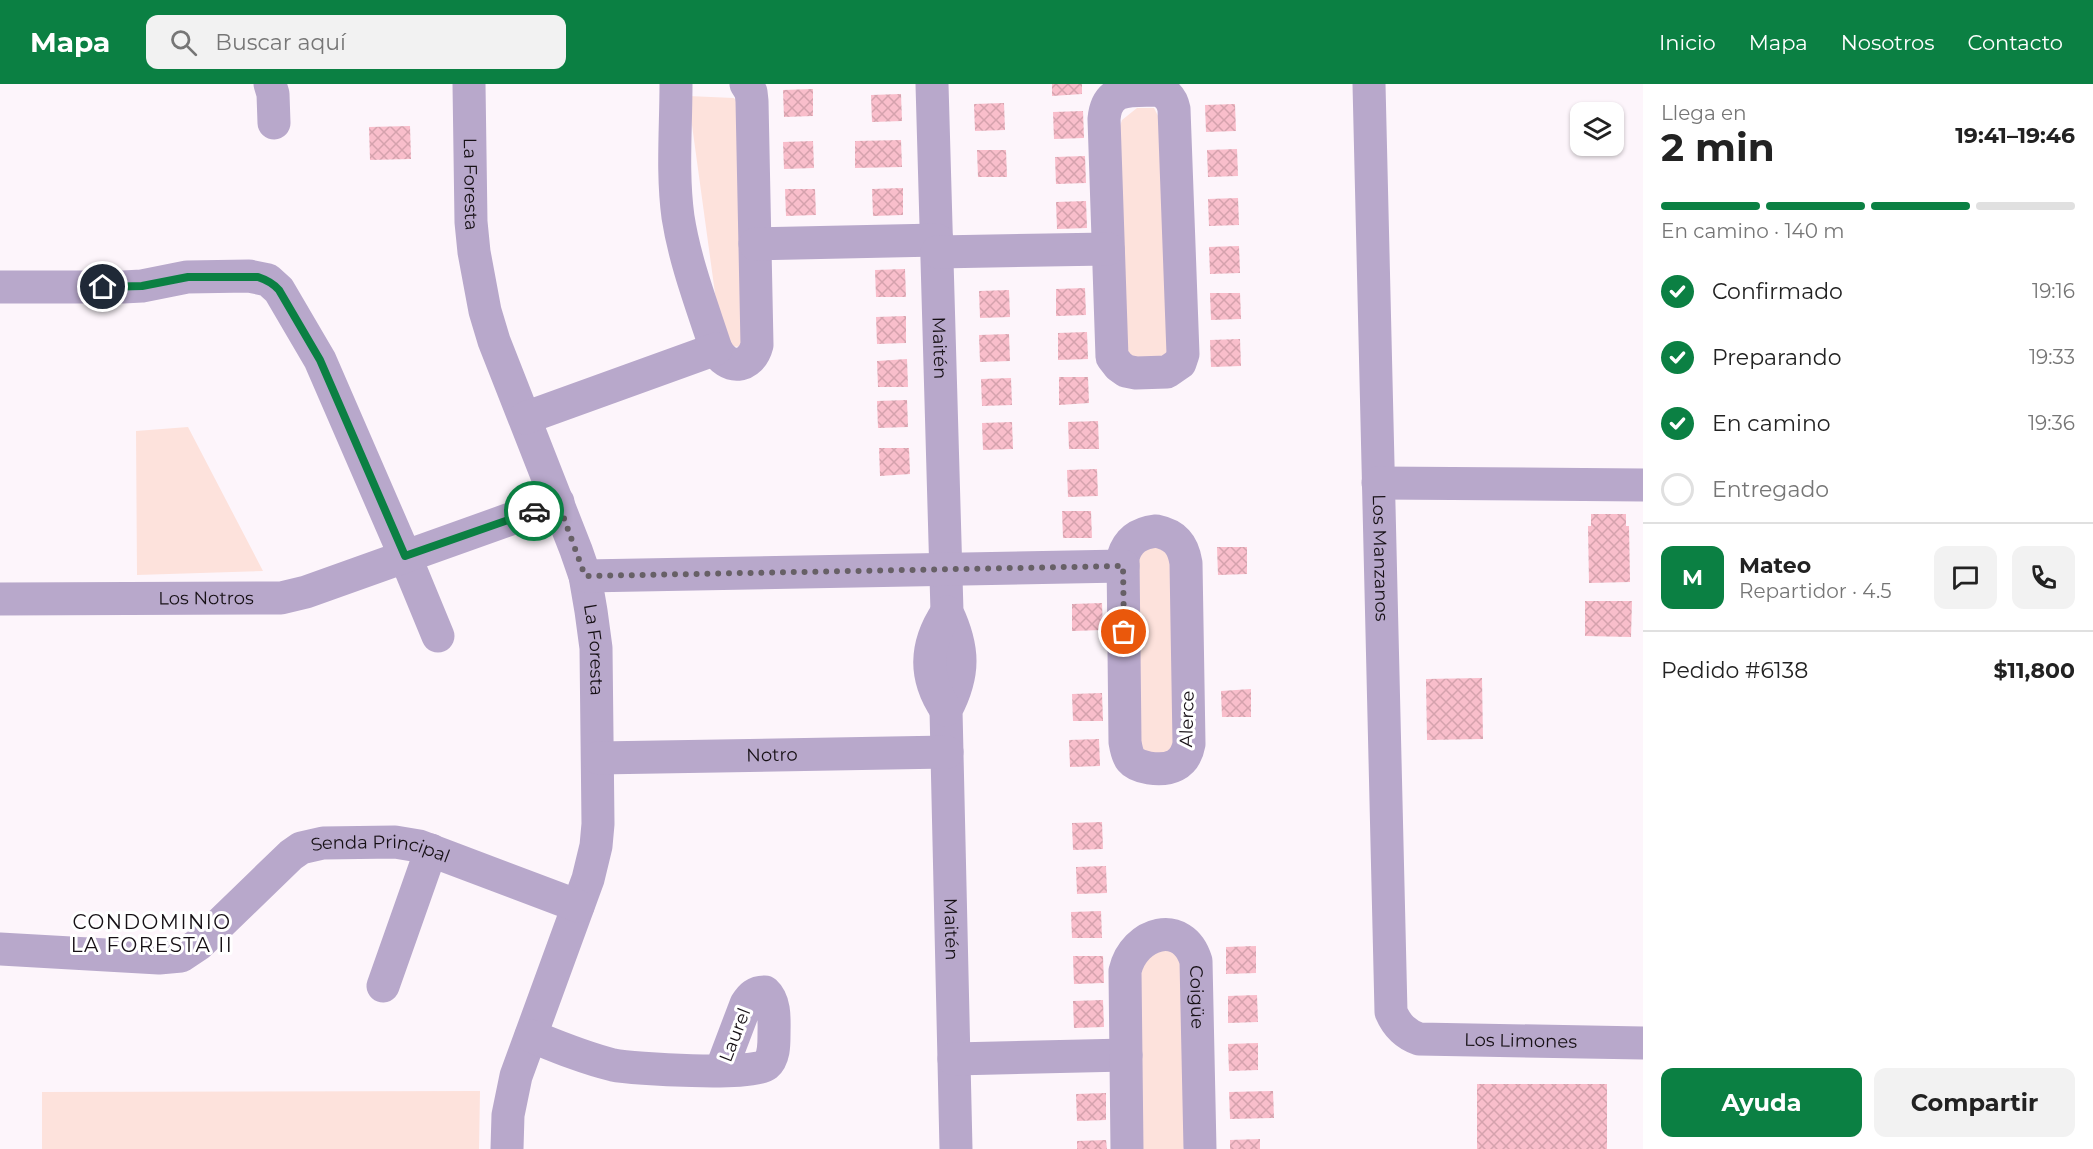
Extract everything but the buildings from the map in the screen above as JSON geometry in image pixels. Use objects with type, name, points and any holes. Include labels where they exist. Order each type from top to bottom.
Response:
[{"type":"street","points":[[270,84],[273,94],[274,123]]},
{"type":"street","name":"La Foresta","points":[[469,84],[471,222],[478,281],[494,341],[585,576],[596,648],[598,758],[596,846],[592,868],[516,1076],[510,1099],[507,1149]]},
{"type":"street","points":[[676,84],[678,216],[686,254],[717,349],[726,362],[734,364],[742,364],[749,360],[755,353],[757,345],[752,101],[751,92],[746,84]]},
{"type":"street","name":"Maitén","points":[[932,84],[947,612],[960,645],[961,662],[959,679],[946,710],[956,1149]]},
{"type":"street","name":"Los Manzanos","points":[[1369,84],[1390,1002],[1391,1012],[1401,1029]]},
{"type":"street","points":[[1157,90],[1164,92],[1174,109],[1183,354],[1180,363],[1167,372],[1126,371],[1112,357],[1108,249],[1105,109],[1109,101],[1120,92],[1157,90]]},
{"type":"street","points":[[755,244],[1108,249]]},
{"type":"street","points":[[0,287],[133,287],[188,277],[249,276],[268,280],[279,290],[316,352],[438,636]]},
{"type":"street","points":[[525,418],[717,349]]},
{"type":"street","points":[[1378,483],[1643,484]]},
{"type":"street","name":"Los Notros","points":[[0,599],[280,598],[306,592],[558,502]]},
{"type":"street","name":"Alerce","points":[[1156,531],[1173,537],[1179,542],[1184,552],[1189,744],[1187,753],[1181,761],[1168,768],[1142,766],[1131,761],[1127,752],[1123,566],[1123,557],[1130,542],[1147,532],[1156,531]]},
{"type":"street","points":[[585,576],[1123,566]]},
{"type":"street","name":"Notro","points":[[598,758],[947,752]]},
{"type":"street","name":"Senda Principal","points":[[0,949],[159,958],[181,956],[199,944],[281,863],[302,848],[322,843],[395,842],[431,850],[578,906]]},
{"type":"street","points":[[383,986],[431,850]]},
{"type":"street","name":"Coigüe","points":[[1127,1149],[1125,971],[1132,951],[1147,939],[1164,935],[1181,939],[1194,952],[1196,961],[1200,1149]]},
{"type":"street","name":"Los Limones","points":[[1401,1029],[1419,1039],[1430,1040],[1643,1043]]},
{"type":"street","name":"Laurel","points":[[531,1036],[613,1065],[646,1069],[721,1070]]},
{"type":"street","points":[[954,1059],[1126,1055]]},
{"type":"shaded area","points":[[688,96],[734,98],[744,111],[742,347],[729,346],[721,337]]},
{"type":"shaded area","points":[[1137,108],[1154,108],[1163,126],[1169,354],[1163,363],[1125,358],[1119,129],[1122,120]]},
{"type":"shaded area","points":[[188,427],[263,571],[137,575],[136,431]]},
{"type":"shaded area","points":[[1147,543],[1168,553],[1176,581],[1176,744],[1162,758],[1145,757],[1136,745],[1133,549]]},
{"type":"shaded area","points":[[1162,944],[1176,953],[1184,970],[1186,1143],[1183,1149],[1141,1149],[1138,986],[1147,950]]},
{"type":"shaded area","points":[[480,1091],[479,1149],[42,1149],[42,1092]]},
{"type":"way so far","points":[[534,511],[558,502],[585,576],[1123,566],[1124,632]]},
{"type":"district","name":"CONDOMINIO LA FORESTA II","points":[[152,934]]},
{"type":"route","points":[[103,287],[142,286],[188,277],[249,276],[268,280],[274,284],[320,360],[405,556],[534,511]]}]
